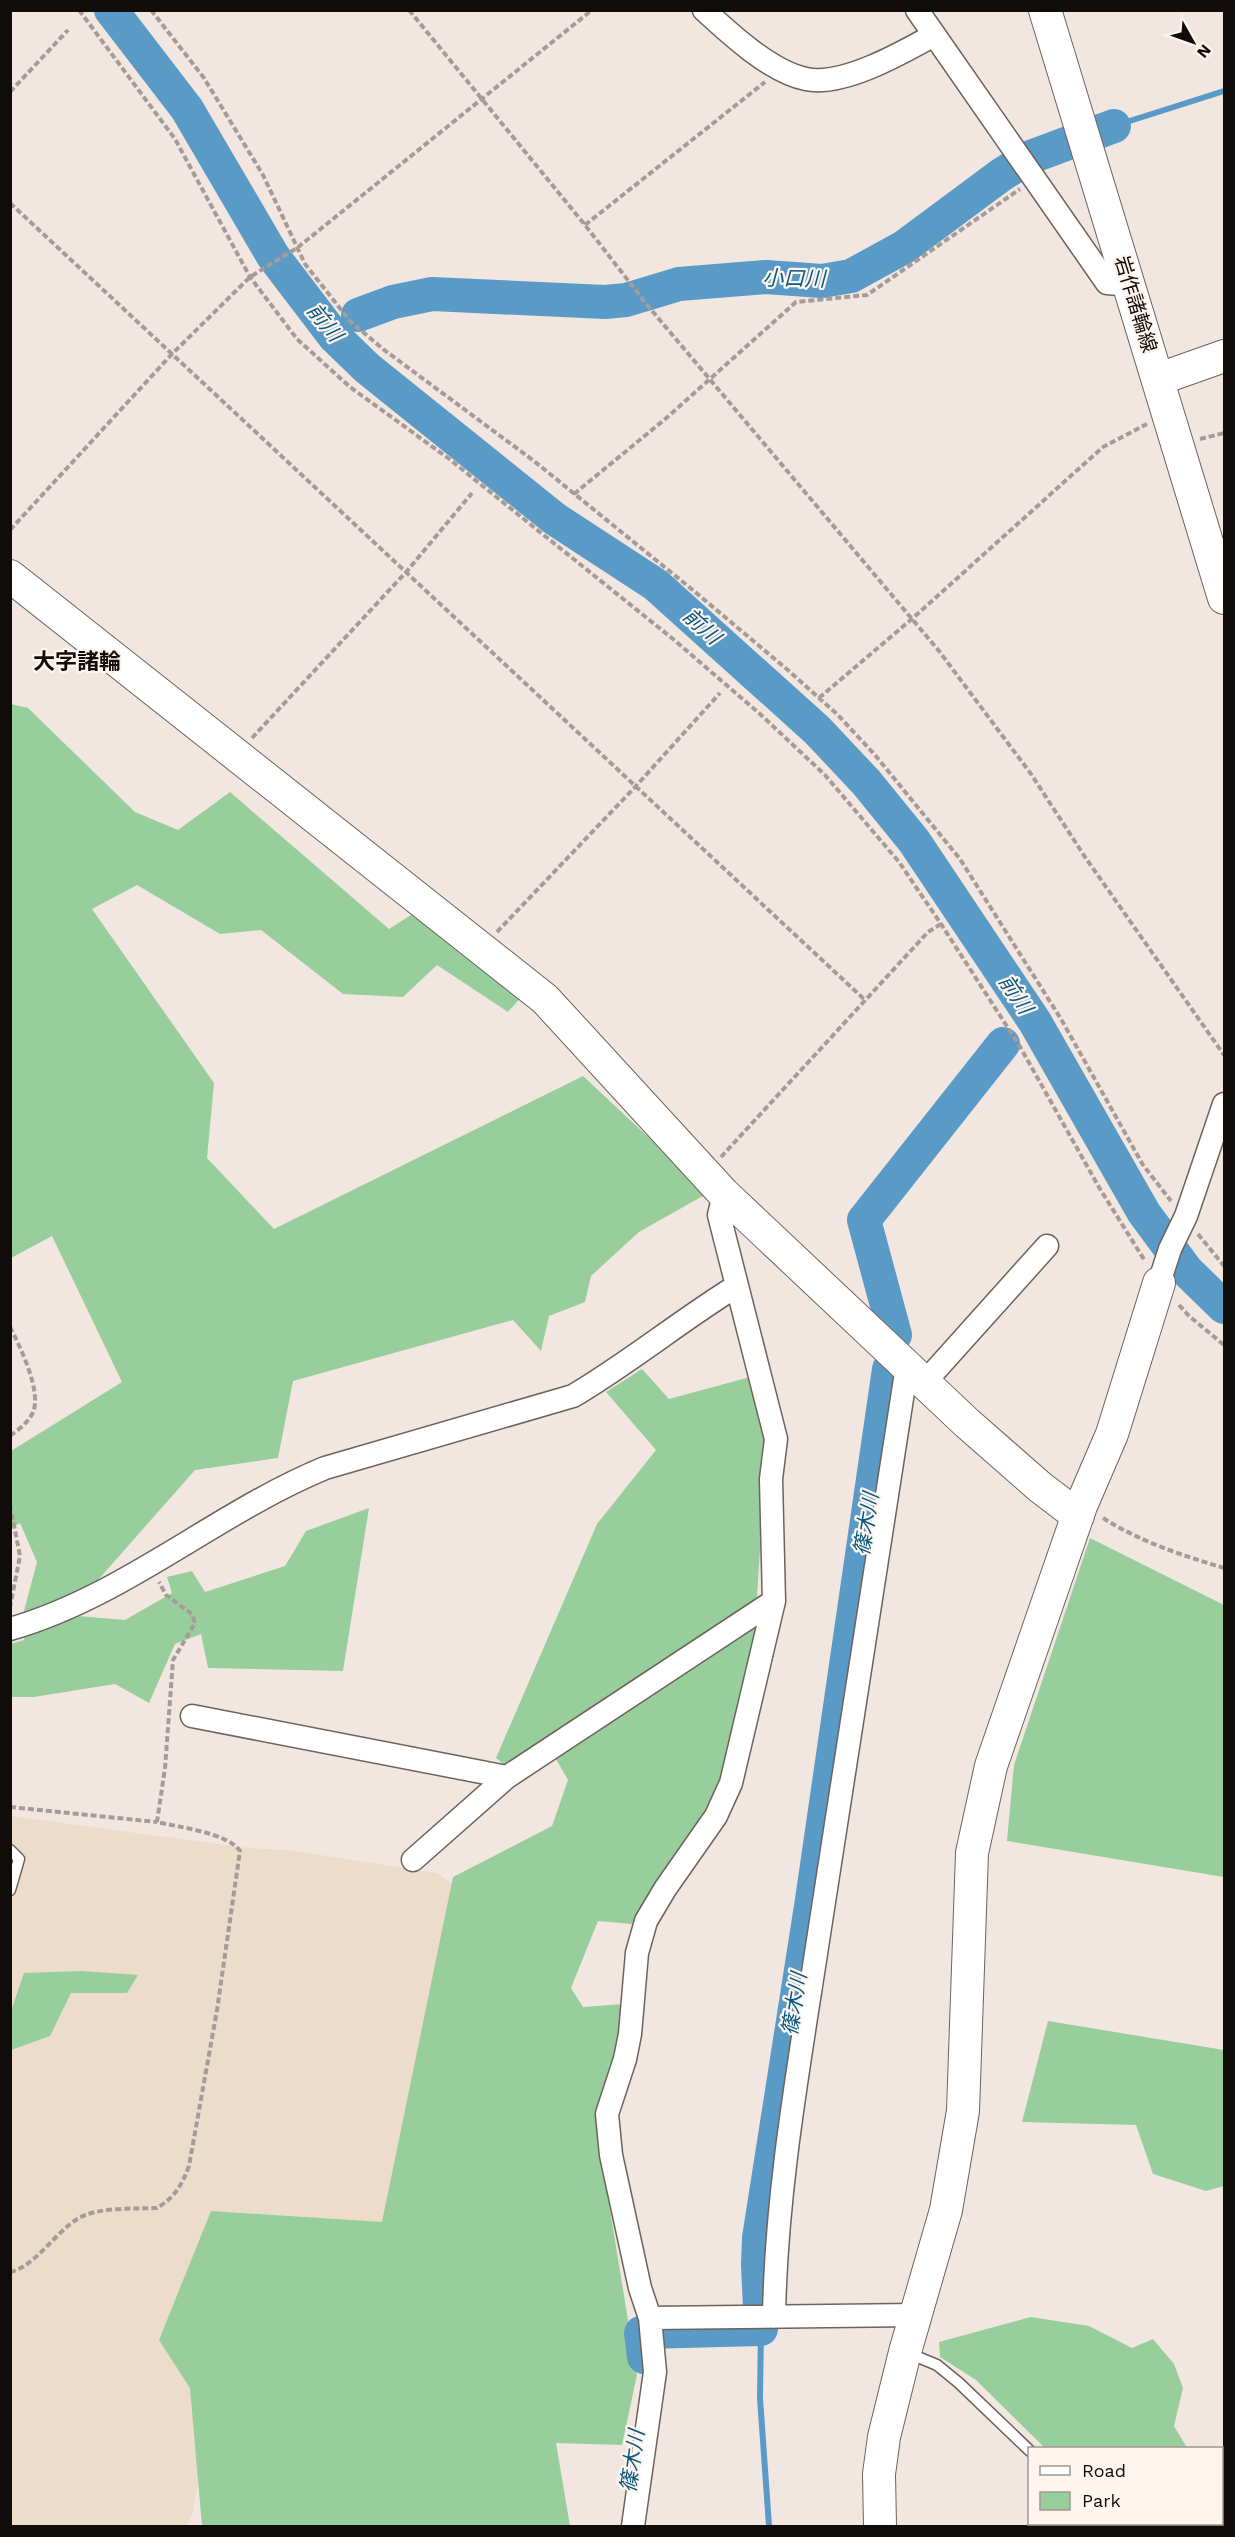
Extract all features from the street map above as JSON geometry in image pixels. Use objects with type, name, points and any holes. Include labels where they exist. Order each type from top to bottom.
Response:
[{"type":"street","points":[[704,10],[776,68],[806,79],[823,80],[845,75],[898,55],[934,35]]},
{"type":"street","points":[[917,10],[1033,180],[1107,283],[1131,285]]},
{"type":"street","name":"岩作諸輪線","points":[[1045,10],[1131,285],[1224,598]]},
{"type":"street","points":[[1159,380],[1224,356]]},
{"type":"street","points":[[10,576],[545,999],[715,1183],[917,1376],[1040,1487],[1080,1511]]},
{"type":"street","points":[[880,2526],[879,2474],[884,2437],[905,2352],[946,2210],[963,2111],[972,1853],[990,1766],[1080,1511],[1112,1434],[1170,1249],[1186,1216],[1224,1104]]},
{"type":"street","points":[[633,2526],[655,2372],[650,2318],[640,2288],[614,2166],[607,2114],[625,2060],[630,2034],[637,1953],[646,1921],[665,1888],[716,1816],[731,1783],[774,1601],[771,1479],[776,1439],[749,1328],[735,1287],[718,1215],[715,1183]]},
{"type":"street","points":[[774,2317],[775,2259],[807,2017],[905,1379],[917,1376],[1047,1245]]},
{"type":"street","points":[[10,1629],[46,1619],[151,1565],[292,1482],[325,1468],[573,1396],[602,1379],[685,1319],[735,1287]]},
{"type":"street","points":[[413,1860],[507,1777],[774,1601]]},
{"type":"street","points":[[192,1716],[507,1777]]},
{"type":"street","points":[[650,2318],[828,2318],[917,2315]]},
{"type":"lane","points":[[10,1850],[19,1859],[10,1890]]},
{"type":"lane","points":[[905,2352],[936,2365],[959,2383],[1028,2450]]},
{"type":"path","points":[[79,10],[176,139],[250,277],[291,332],[350,387],[456,465],[673,639],[760,714],[817,768],[899,862],[1019,1045],[1100,1189],[1159,1283],[1189,1316],[1224,1345]]},
{"type":"path","points":[[151,10],[204,78],[263,175],[305,264],[350,321],[383,349],[534,461],[703,598],[819,698],[875,755],[960,859],[1061,1019],[1143,1165],[1224,1266]]},
{"type":"path","points":[[409,10],[585,225],[648,306],[913,618],[970,690],[1031,774],[1085,857],[1224,1055]]},
{"type":"path","points":[[10,531],[172,354],[250,277],[291,253],[483,101],[592,10]]},
{"type":"path","points":[[10,92],[68,30]]},
{"type":"path","points":[[585,225],[770,78],[776,68]]},
{"type":"path","points":[[574,494],[664,420],[796,302],[867,295],[1033,180]]},
{"type":"path","points":[[10,202],[865,1000]]},
{"type":"path","points":[[819,698],[913,618],[1103,447],[1169,412]]},
{"type":"path","points":[[237,755],[407,572],[472,493]]},
{"type":"path","points":[[482,948],[636,786],[720,693]]},
{"type":"path","points":[[715,1183],[865,1000],[928,932],[941,924]]},
{"type":"path","points":[[10,1327],[36,1398],[33,1413],[20,1429],[10,1436]]},
{"type":"path","points":[[10,1505],[20,1556],[10,1607]]},
{"type":"path","points":[[1080,1511],[1164,1550],[1224,1568]]},
{"type":"path","points":[[151,1565],[166,1595],[185,1606],[192,1614],[195,1623],[173,1660],[165,1768],[157,1822]]},
{"type":"path","points":[[10,1808],[157,1822],[219,1837],[236,1844],[240,1851],[217,2010],[189,2166],[182,2185],[157,2208],[95,2212],[81,2216],[65,2227],[31,2261],[17,2271],[10,2272]]},
{"type":"shaded area","points":[[11,1816],[248,1848],[288,1850],[437,1873],[479,1902],[421,2213],[356,2228],[203,2450],[193,2511],[187,2526],[11,2526]]},
{"type":"green space","points":[[11,704],[28,708],[135,812],[178,830],[230,792],[389,929],[414,913],[523,995],[508,1012],[437,965],[403,997],[343,994],[261,930],[220,934],[137,885],[92,909],[214,1083],[207,1158],[274,1229],[583,1076],[708,1193],[639,1232],[591,1276],[585,1302],[549,1316],[541,1351],[513,1320],[293,1381],[278,1458],[195,1470],[98,1580],[71,1602],[78,1616],[125,1620],[172,1593],[167,1577],[192,1571],[205,1592],[285,1566],[306,1531],[369,1508],[343,1671],[208,1668],[201,1634],[175,1644],[149,1703],[115,1684],[34,1697],[11,1697],[10,1644],[24,1640],[22,1618],[37,1562],[20,1523],[11,1528],[11,1451],[122,1382],[52,1236],[11,1258]]},
{"type":"green space","points":[[642,1369],[669,1399],[750,1377],[767,1438],[753,1660],[717,1795],[632,1924],[598,1921],[571,1988],[583,2007],[623,2004],[617,2060],[596,2124],[637,2375],[622,2445],[556,2443],[570,2526],[202,2526],[190,2388],[159,2340],[211,2211],[382,2222],[453,1877],[552,1826],[568,1780],[548,1745],[511,1770],[496,1758],[597,1524],[656,1450],[606,1392]]},
{"type":"green space","points":[[1090,1538],[1224,1605],[1224,1877],[1007,1841],[1014,1765]]},
{"type":"green space","points":[[82,1971],[138,1975],[127,1993],[71,1993],[50,2036],[11,2050],[11,2011],[24,1973]]},
{"type":"green space","points":[[1048,2021],[1224,2050],[1224,2186],[1206,2191],[1153,2174],[1136,2125],[1022,2122]]},
{"type":"green space","points":[[1031,2317],[1089,2326],[1132,2348],[1153,2339],[1174,2364],[1183,2388],[1174,2426],[1186,2447],[1044,2447],[976,2380],[940,2357],[939,2342]]},
{"type":"green space","points":[[1224,2520],[1224,2526],[1124,2525],[1223,2525]]},
{"type":"waterway","name":"前川","points":[[111,10],[187,109],[273,256],[334,336],[367,368],[555,519],[656,585],[817,730],[866,782],[914,841],[1035,1022],[1144,1213],[1187,1271],[1224,1307]]},
{"type":"waterway","name":"小口川","points":[[1114,126],[1224,91]]},
{"type":"waterway","name":"小口川","points":[[358,315],[393,302],[432,294],[605,302],[626,300],[679,284],[766,277],[822,281],[851,276],[904,247],[1001,175],[1028,158],[1114,126]]},
{"type":"waterway","name":"篠木川","points":[[895,1335],[864,1220],[1003,1044]]},
{"type":"waterway","name":"篠木川","points":[[644,2357],[641,2333],[644,2332],[761,2329],[759,2238],[812,1900],[889,1369]]},
{"type":"waterway","points":[[761,2329],[760,2398],[769,2526]]},
{"type":"district","name":"大字諸輪","points":[[77,661]]}]
